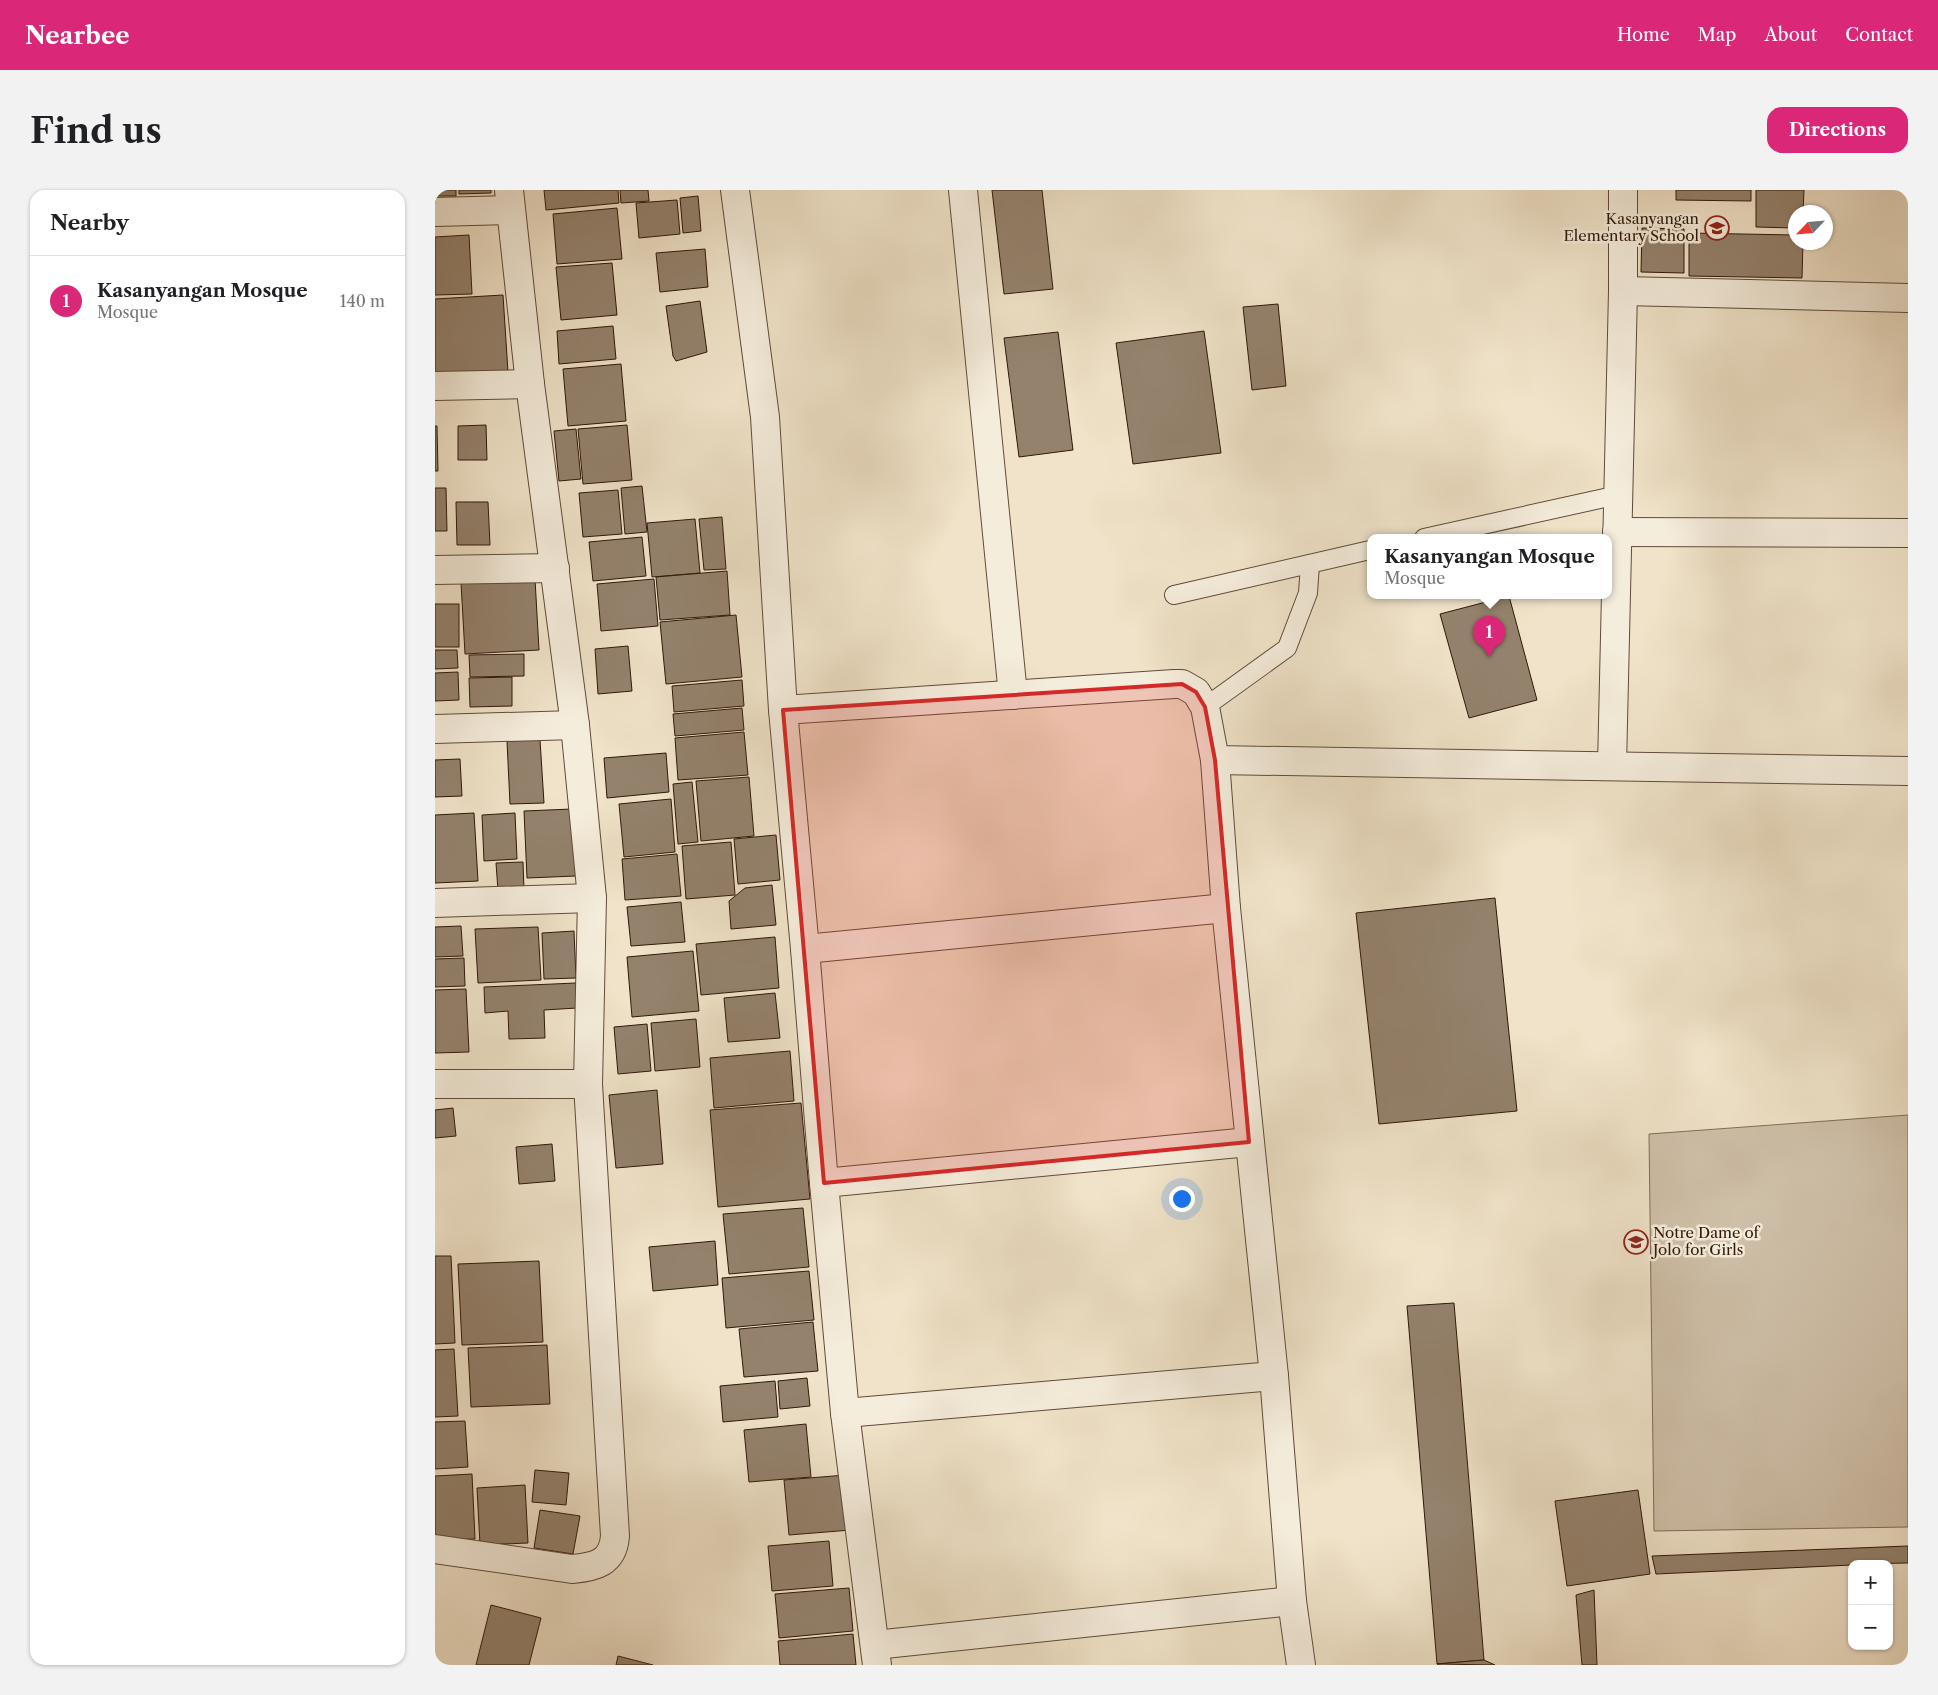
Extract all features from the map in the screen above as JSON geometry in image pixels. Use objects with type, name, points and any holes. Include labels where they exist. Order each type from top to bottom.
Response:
[{"type":"street","points":[[735,190],[765,417],[783,710],[824,1183],[845,1413],[876,1655],[1293,1600]]},
{"type":"street","points":[[963,190],[1013,695]]},
{"type":"street","points":[[1612,766],[1623,291],[1623,190]]},
{"type":"street","points":[[435,212],[509,200],[530,384],[575,725],[592,898],[589,1084],[615,1536],[614,1547],[608,1558],[598,1564],[585,1568],[572,1569],[435,1549]]},
{"type":"street","points":[[1623,291],[1908,298]]},
{"type":"street","points":[[435,386],[530,384]]},
{"type":"street","points":[[1617,532],[1908,534]]},
{"type":"street","points":[[435,570],[555,568]]},
{"type":"street","points":[[783,710],[1182,684],[1196,692],[1205,707],[1215,760],[1226,908],[1274,1376],[1293,1600],[1301,1665]]},
{"type":"street","points":[[435,729],[575,725]]},
{"type":"street","points":[[1215,760],[1908,771]]},
{"type":"street","points":[[435,902],[592,898]]},
{"type":"street","points":[[805,949],[1226,908]]},
{"type":"street","points":[[435,1084],[589,1084]]},
{"type":"street","points":[[824,1183],[1249,1142]]},
{"type":"street","points":[[845,1413],[1274,1376]]},
{"type":"lane","points":[[1443,534],[1618,495]]},
{"type":"lane","points":[[1174,594],[1367,551]]},
{"type":"lane","points":[[1205,707],[1287,648],[1308,594],[1311,564]]},
{"type":"highlighted area","points":[[1182,684],[1196,692],[1205,707],[1215,760],[1249,1142],[824,1183],[783,710]]},
{"type":"shaded area","points":[[1908,1115],[1908,1527],[1654,1531],[1649,1134]]},
{"type":"building","points":[[436,190],[456,190],[456,196],[436,196]]},
{"type":"building","points":[[459,190],[491,190],[491,193],[459,194]]},
{"type":"building","points":[[544,190],[618,190],[619,203],[546,210]]},
{"type":"building","points":[[620,190],[648,190],[649,201],[621,203]]},
{"type":"building","points":[[992,190],[1042,190],[1053,289],[1004,294]]},
{"type":"building","points":[[1676,190],[1751,190],[1751,201],[1676,200]]},
{"type":"building","points":[[1756,190],[1804,190],[1803,205],[1788,205],[1788,228],[1756,227]]},
{"type":"building","points":[[698,196],[701,231],[683,233],[680,198]]},
{"type":"building","points":[[677,200],[680,234],[639,238],[636,203]]},
{"type":"building","points":[[617,208],[622,259],[557,264],[553,214]]},
{"type":"building","points":[[1642,228],[1684,229],[1684,273],[1641,272]]},
{"type":"building","points":[[1689,233],[1788,235],[1788,250],[1803,250],[1802,278],[1689,276]]},
{"type":"building","points":[[469,235],[472,294],[435,295],[435,237]]},
{"type":"building","points":[[705,249],[708,287],[660,292],[656,253]]},
{"type":"building","points":[[612,263],[617,315],[561,320],[556,267]]},
{"type":"building","points":[[503,295],[508,372],[435,377],[435,299]]},
{"type":"building","points":[[700,301],[707,352],[676,361],[673,356],[666,306]]},
{"type":"building","points":[[1278,304],[1286,386],[1252,390],[1243,307]]},
{"type":"building","points":[[613,326],[616,359],[559,364],[557,331]]},
{"type":"building","points":[[1204,331],[1221,453],[1133,464],[1116,343]]},
{"type":"building","points":[[1058,332],[1073,450],[1019,457],[1004,338]]},
{"type":"building","points":[[621,364],[626,421],[568,426],[563,369]]},
{"type":"building","points":[[486,425],[487,460],[458,460],[458,426]]},
{"type":"building","points":[[627,425],[632,480],[583,484],[578,429]]},
{"type":"building","points":[[435,426],[437,426],[438,471],[435,471]]},
{"type":"building","points":[[576,429],[581,479],[559,481],[554,431]]},
{"type":"building","points":[[642,486],[647,532],[625,534],[621,488]]},
{"type":"building","points":[[435,488],[446,488],[447,531],[435,531]]},
{"type":"building","points":[[618,490],[622,534],[583,537],[579,493]]},
{"type":"building","points":[[456,502],[488,502],[490,545],[457,545]]},
{"type":"building","points":[[722,517],[726,569],[704,570],[699,519]]},
{"type":"building","points":[[695,519],[700,573],[652,577],[647,523]]},
{"type":"building","points":[[642,537],[646,576],[593,581],[589,542]]},
{"type":"building","points":[[727,571],[730,615],[660,620],[656,577]]},
{"type":"building","points":[[535,579],[539,650],[465,654],[461,583]]},
{"type":"building","points":[[654,579],[658,626],[601,631],[597,584]]},
{"type":"building","points":[[1498,599],[1510,599],[1537,700],[1469,718],[1440,614]]},
{"type":"building","points":[[435,604],[459,604],[459,647],[435,647]]},
{"type":"building","points":[[736,615],[742,677],[666,684],[660,622]]},
{"type":"building","points":[[628,646],[632,691],[598,694],[595,649]]},
{"type":"building","points":[[435,650],[457,650],[458,668],[435,669]]},
{"type":"building","points":[[524,654],[524,676],[470,677],[469,655]]},
{"type":"building","points":[[458,672],[459,700],[435,701],[435,673]]},
{"type":"building","points":[[512,677],[512,706],[470,707],[469,678]]},
{"type":"building","points":[[742,680],[744,706],[674,712],[672,686]]},
{"type":"building","points":[[742,708],[744,730],[675,736],[673,714]]},
{"type":"building","points":[[744,732],[748,775],[678,780],[675,738]]},
{"type":"building","points":[[540,740],[544,803],[510,804],[507,741]]},
{"type":"building","points":[[666,753],[669,792],[607,798],[604,758]]},
{"type":"building","points":[[460,759],[462,796],[435,797],[435,760]]},
{"type":"building","points":[[749,777],[754,836],[701,841],[696,781]]},
{"type":"building","points":[[692,782],[698,842],[678,844],[673,784]]},
{"type":"building","points":[[671,799],[675,852],[624,857],[619,804]]},
{"type":"building","points":[[572,809],[576,876],[527,878],[524,811]]},
{"type":"building","points":[[474,813],[478,881],[435,883],[435,815]]},
{"type":"building","points":[[515,813],[517,859],[484,861],[482,815]]},
{"type":"building","points":[[776,835],[780,880],[738,884],[734,839]]},
{"type":"building","points":[[731,842],[735,895],[686,899],[682,846]]},
{"type":"building","points":[[677,854],[681,896],[625,900],[622,859]]},
{"type":"building","points":[[523,862],[524,890],[498,891],[496,863]]},
{"type":"building","points":[[772,885],[776,925],[731,929],[729,901],[745,888]]},
{"type":"building","points":[[1495,898],[1517,1111],[1379,1124],[1356,913]]},
{"type":"building","points":[[681,902],[685,942],[631,946],[627,907]]},
{"type":"building","points":[[461,926],[463,956],[435,957],[435,927]]},
{"type":"building","points":[[538,927],[541,980],[478,983],[475,929]]},
{"type":"building","points":[[574,931],[576,978],[544,979],[542,933]]},
{"type":"building","points":[[775,937],[779,988],[701,995],[696,944]]},
{"type":"building","points":[[693,951],[699,1011],[632,1017],[627,957]]},
{"type":"building","points":[[464,958],[465,986],[435,987],[435,959]]},
{"type":"building","points":[[576,983],[577,1008],[544,1010],[545,1038],[509,1039],[508,1011],[485,1013],[484,987]]},
{"type":"building","points":[[466,989],[469,1052],[435,1053],[435,990]]},
{"type":"building","points":[[775,993],[780,1038],[728,1042],[724,998]]},
{"type":"building","points":[[696,1019],[700,1067],[655,1071],[651,1023]]},
{"type":"building","points":[[647,1024],[651,1071],[618,1074],[614,1027]]},
{"type":"building","points":[[790,1051],[794,1101],[714,1108],[710,1058]]},
{"type":"building","points":[[657,1090],[663,1164],[616,1168],[609,1095]]},
{"type":"building","points":[[801,1103],[810,1199],[718,1207],[710,1110]]},
{"type":"building","points":[[453,1108],[456,1136],[435,1138],[435,1110]]},
{"type":"building","points":[[552,1144],[555,1181],[519,1184],[516,1147]]},
{"type":"building","points":[[803,1208],[809,1267],[729,1274],[723,1214]]},
{"type":"building","points":[[715,1241],[718,1285],[653,1291],[649,1247]]},
{"type":"building","points":[[435,1256],[451,1256],[455,1343],[435,1344]]},
{"type":"building","points":[[539,1261],[543,1342],[462,1345],[458,1264]]},
{"type":"building","points":[[809,1271],[814,1320],[726,1328],[722,1278]]},
{"type":"building","points":[[1454,1303],[1484,1660],[1437,1664],[1407,1306]]},
{"type":"building","points":[[813,1322],[818,1371],[744,1377],[739,1329]]},
{"type":"building","points":[[547,1345],[550,1404],[471,1407],[468,1348]]},
{"type":"building","points":[[454,1349],[458,1416],[435,1417],[435,1350]]},
{"type":"building","points":[[807,1378],[810,1406],[780,1409],[778,1381]]},
{"type":"building","points":[[775,1381],[778,1417],[723,1422],[720,1386]]},
{"type":"building","points":[[465,1421],[468,1467],[435,1469],[435,1422]]},
{"type":"building","points":[[806,1424],[811,1477],[749,1482],[744,1430]]},
{"type":"building","points":[[535,1470],[569,1473],[566,1505],[532,1502]]},
{"type":"building","points":[[472,1474],[475,1539],[435,1540],[435,1476]]},
{"type":"building","points":[[846,1475],[851,1530],[789,1535],[784,1480]]},
{"type":"building","points":[[525,1485],[528,1543],[480,1545],[477,1488]]},
{"type":"building","points":[[1638,1490],[1650,1574],[1567,1586],[1555,1501]]},
{"type":"building","points":[[540,1510],[580,1516],[573,1554],[534,1548]]},
{"type":"building","points":[[829,1541],[833,1586],[772,1591],[768,1546]]},
{"type":"building","points":[[1908,1546],[1908,1563],[1893,1563],[1893,1560],[1848,1560],[1848,1565],[1656,1574],[1652,1556]]},
{"type":"building","points":[[849,1588],[853,1631],[779,1638],[775,1594]]},
{"type":"building","points":[[1594,1590],[1597,1665],[1582,1665],[1576,1595]]},
{"type":"building","points":[[491,1605],[541,1618],[529,1665],[476,1665]]},
{"type":"building","points":[[853,1634],[856,1665],[780,1665],[778,1641]]},
{"type":"building","points":[[618,1656],[653,1665],[616,1665]]},
{"type":"building","points":[[1484,1660],[1495,1665],[1437,1664]]},
{"type":"place","name":"Kasanyangan Elementary School","points":[[1717,228]]},
{"type":"place","name":"Kasanyangan Mosque","points":[[1489,657]]},
{"type":"place","name":"Notre Dame of Jolo for Girls","points":[[1636,1242]]}]
